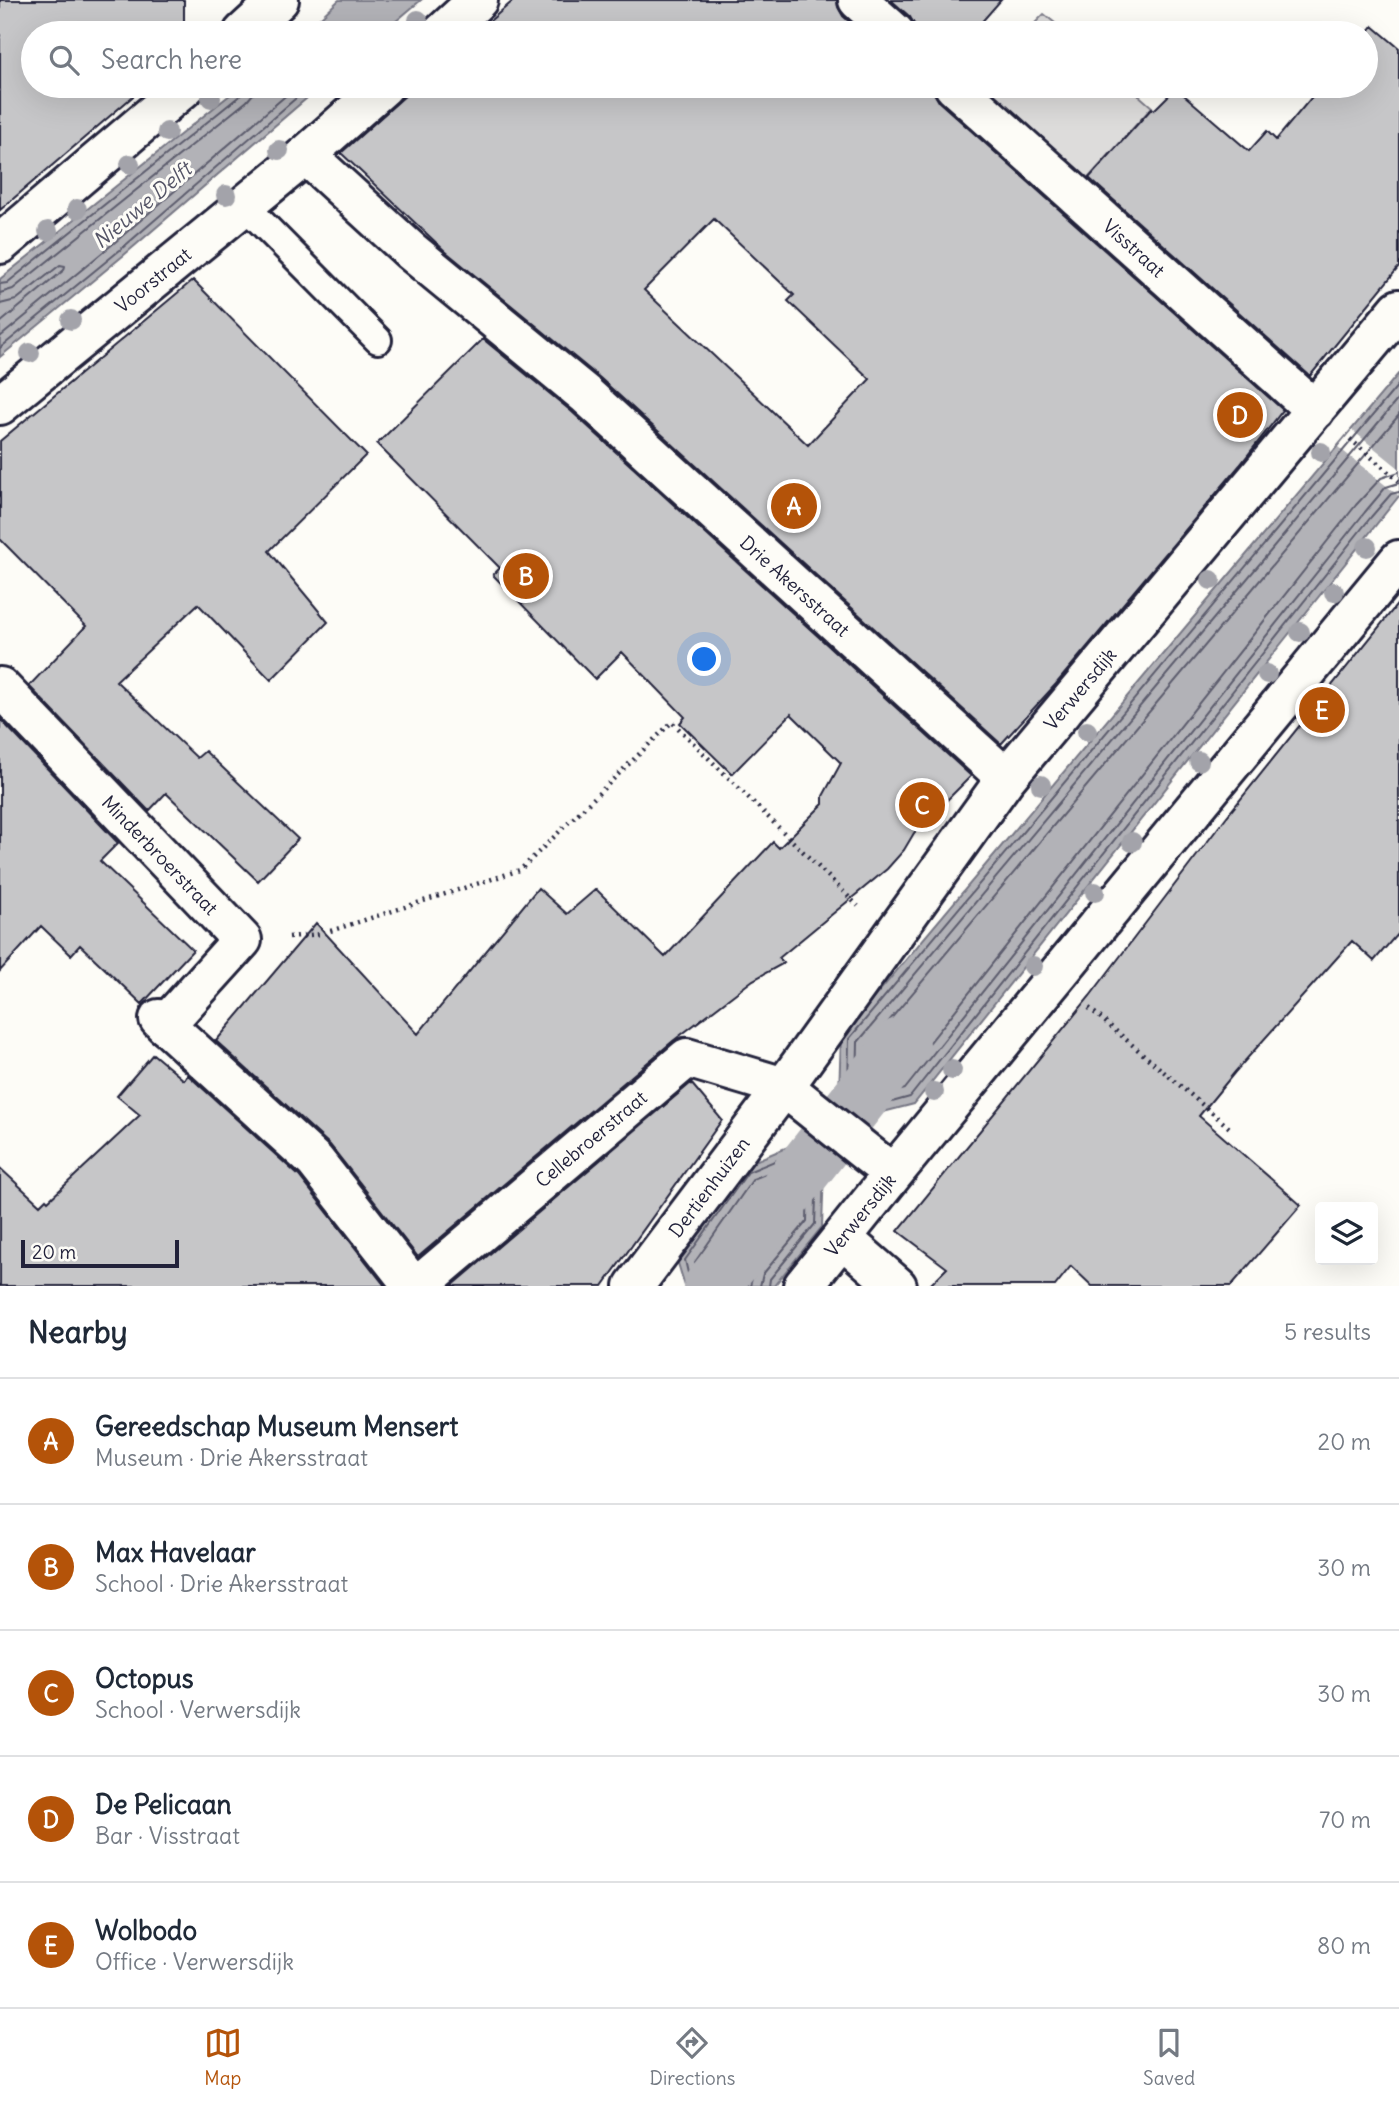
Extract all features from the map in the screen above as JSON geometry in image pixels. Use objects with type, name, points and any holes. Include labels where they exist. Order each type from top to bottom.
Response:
[{"type":"street","points":[[256,21],[279,0]]},
{"type":"street","points":[[455,21],[478,0]]},
{"type":"street","points":[[858,0],[882,21]]},
{"type":"street","points":[[0,244],[172,98]]},
{"type":"street","name":"Voorstraat","points":[[0,405],[245,206],[370,98]]},
{"type":"street","name":"Visstraat","points":[[967,98],[1315,410]]},
{"type":"street","name":"Drie Akersstraat","points":[[306,155],[411,251],[585,394],[1006,778]]},
{"type":"street","name":"Verwersdijk","points":[[796,1096],[891,939],[1006,778],[1399,309]]},
{"type":"street","name":"Verwersdijk","points":[[803,1286],[842,1238],[880,1165],[1055,978],[1399,560]]},
{"type":"street","name":"Minderbroerstraat","points":[[0,687],[242,940],[162,1022],[314,1160],[416,1286]]},
{"type":"street","name":"Cellebroerstraat","points":[[416,1286],[687,1058],[796,1096]]},
{"type":"street","points":[[796,1096],[880,1165]]},
{"type":"street","name":"Dertienhuizen","points":[[634,1286],[796,1096]]},
{"type":"street","points":[[842,1238],[897,1286]]},
{"type":"lane","points":[[245,206],[378,340]]},
{"type":"path","points":[[1348,437],[1399,481]]},
{"type":"path","points":[[321,934],[520,870],[672,722],[891,939]]},
{"type":"path","points":[[1055,978],[1232,1130]]},
{"type":"shaded area","points":[[1044,14],[1052,21],[1037,21]]},
{"type":"shaded area","points":[[986,98],[1142,98],[1152,107],[1082,185]]},
{"type":"water","points":[[339,0],[421,0],[396,21],[317,21]]},
{"type":"water","name":"Nieuwe Delft","points":[[226,98],[307,98],[0,357],[0,279]]},
{"type":"water","points":[[1399,373],[1399,496],[914,1104],[868,1116],[839,1092],[841,1037]]},
{"type":"water","points":[[795,1144],[824,1168],[822,1227],[774,1286],[685,1286],[677,1260],[743,1166]]},
{"type":"pier","points":[[1352,430],[1399,468],[1399,496],[1338,447]]},
{"type":"building","points":[[0,0],[184,0],[184,21],[21,21],[21,98],[131,98],[0,210]]},
{"type":"building","points":[[514,0],[837,0],[838,7],[849,21],[490,21]]},
{"type":"building","points":[[891,0],[1001,0],[983,21],[912,21]]},
{"type":"building","points":[[1378,30],[1399,48],[1399,267],[1310,376],[1089,178],[1152,108],[1154,110],[1166,98],[1188,98],[1249,151],[1267,131],[1276,140],[1311,98],[1378,98]]},
{"type":"building","points":[[403,98],[937,98],[1283,410],[1056,684],[1001,744],[600,378],[445,251],[341,153]],"holes":[[[714,219],[794,295],[788,301],[870,379],[808,445],[644,290]]]},
{"type":"building","points":[[193,280],[366,455],[269,551],[328,622],[271,680],[198,604],[116,681],[197,758],[205,751],[298,839],[258,881],[166,793],[149,811],[29,686],[86,626],[0,539],[0,441]]},
{"type":"building","points":[[483,339],[571,411],[971,776],[914,833],[904,850],[887,869],[779,958],[784,963],[753,980],[673,1041],[418,1257],[330,1145],[216,1041],[316,923],[418,1034],[538,888],[567,914],[596,889],[665,957],[773,842],[779,848],[823,804],[823,796],[841,763],[791,714],[732,774],[680,723],[685,717],[622,652],[595,679],[493,575],[500,568],[377,444]]},
{"type":"building","points":[[1399,602],[1399,932],[1374,961],[1352,941],[1199,1116],[1301,1205],[1231,1286],[1092,1286],[1071,1266],[1055,1286],[929,1286],[947,1268],[898,1231],[1090,996],[1227,816]]},
{"type":"building","points":[[0,719],[118,843],[100,861],[193,950],[142,1004],[80,945],[71,955],[41,926],[0,971]]},
{"type":"building","points":[[153,1054],[184,1080],[188,1075],[299,1176],[385,1286],[0,1286],[0,1168],[40,1205],[46,1199],[48,1201],[140,1115],[117,1096]]},
{"type":"building","points":[[691,1083],[722,1120],[603,1286],[452,1286]]},
{"type":"waterway","points":[[712,1286],[902,1045]]},
{"type":"place","name":"De Pelicaan","points":[[1240,415]]},
{"type":"place","name":"Gereedschap Museum Mensert","points":[[794,506]]},
{"type":"place","name":"Max Havelaar","points":[[526,576]]},
{"type":"place","name":"Wolbodo","points":[[1322,710]]},
{"type":"place","name":"Octopus","points":[[922,805]]}]
